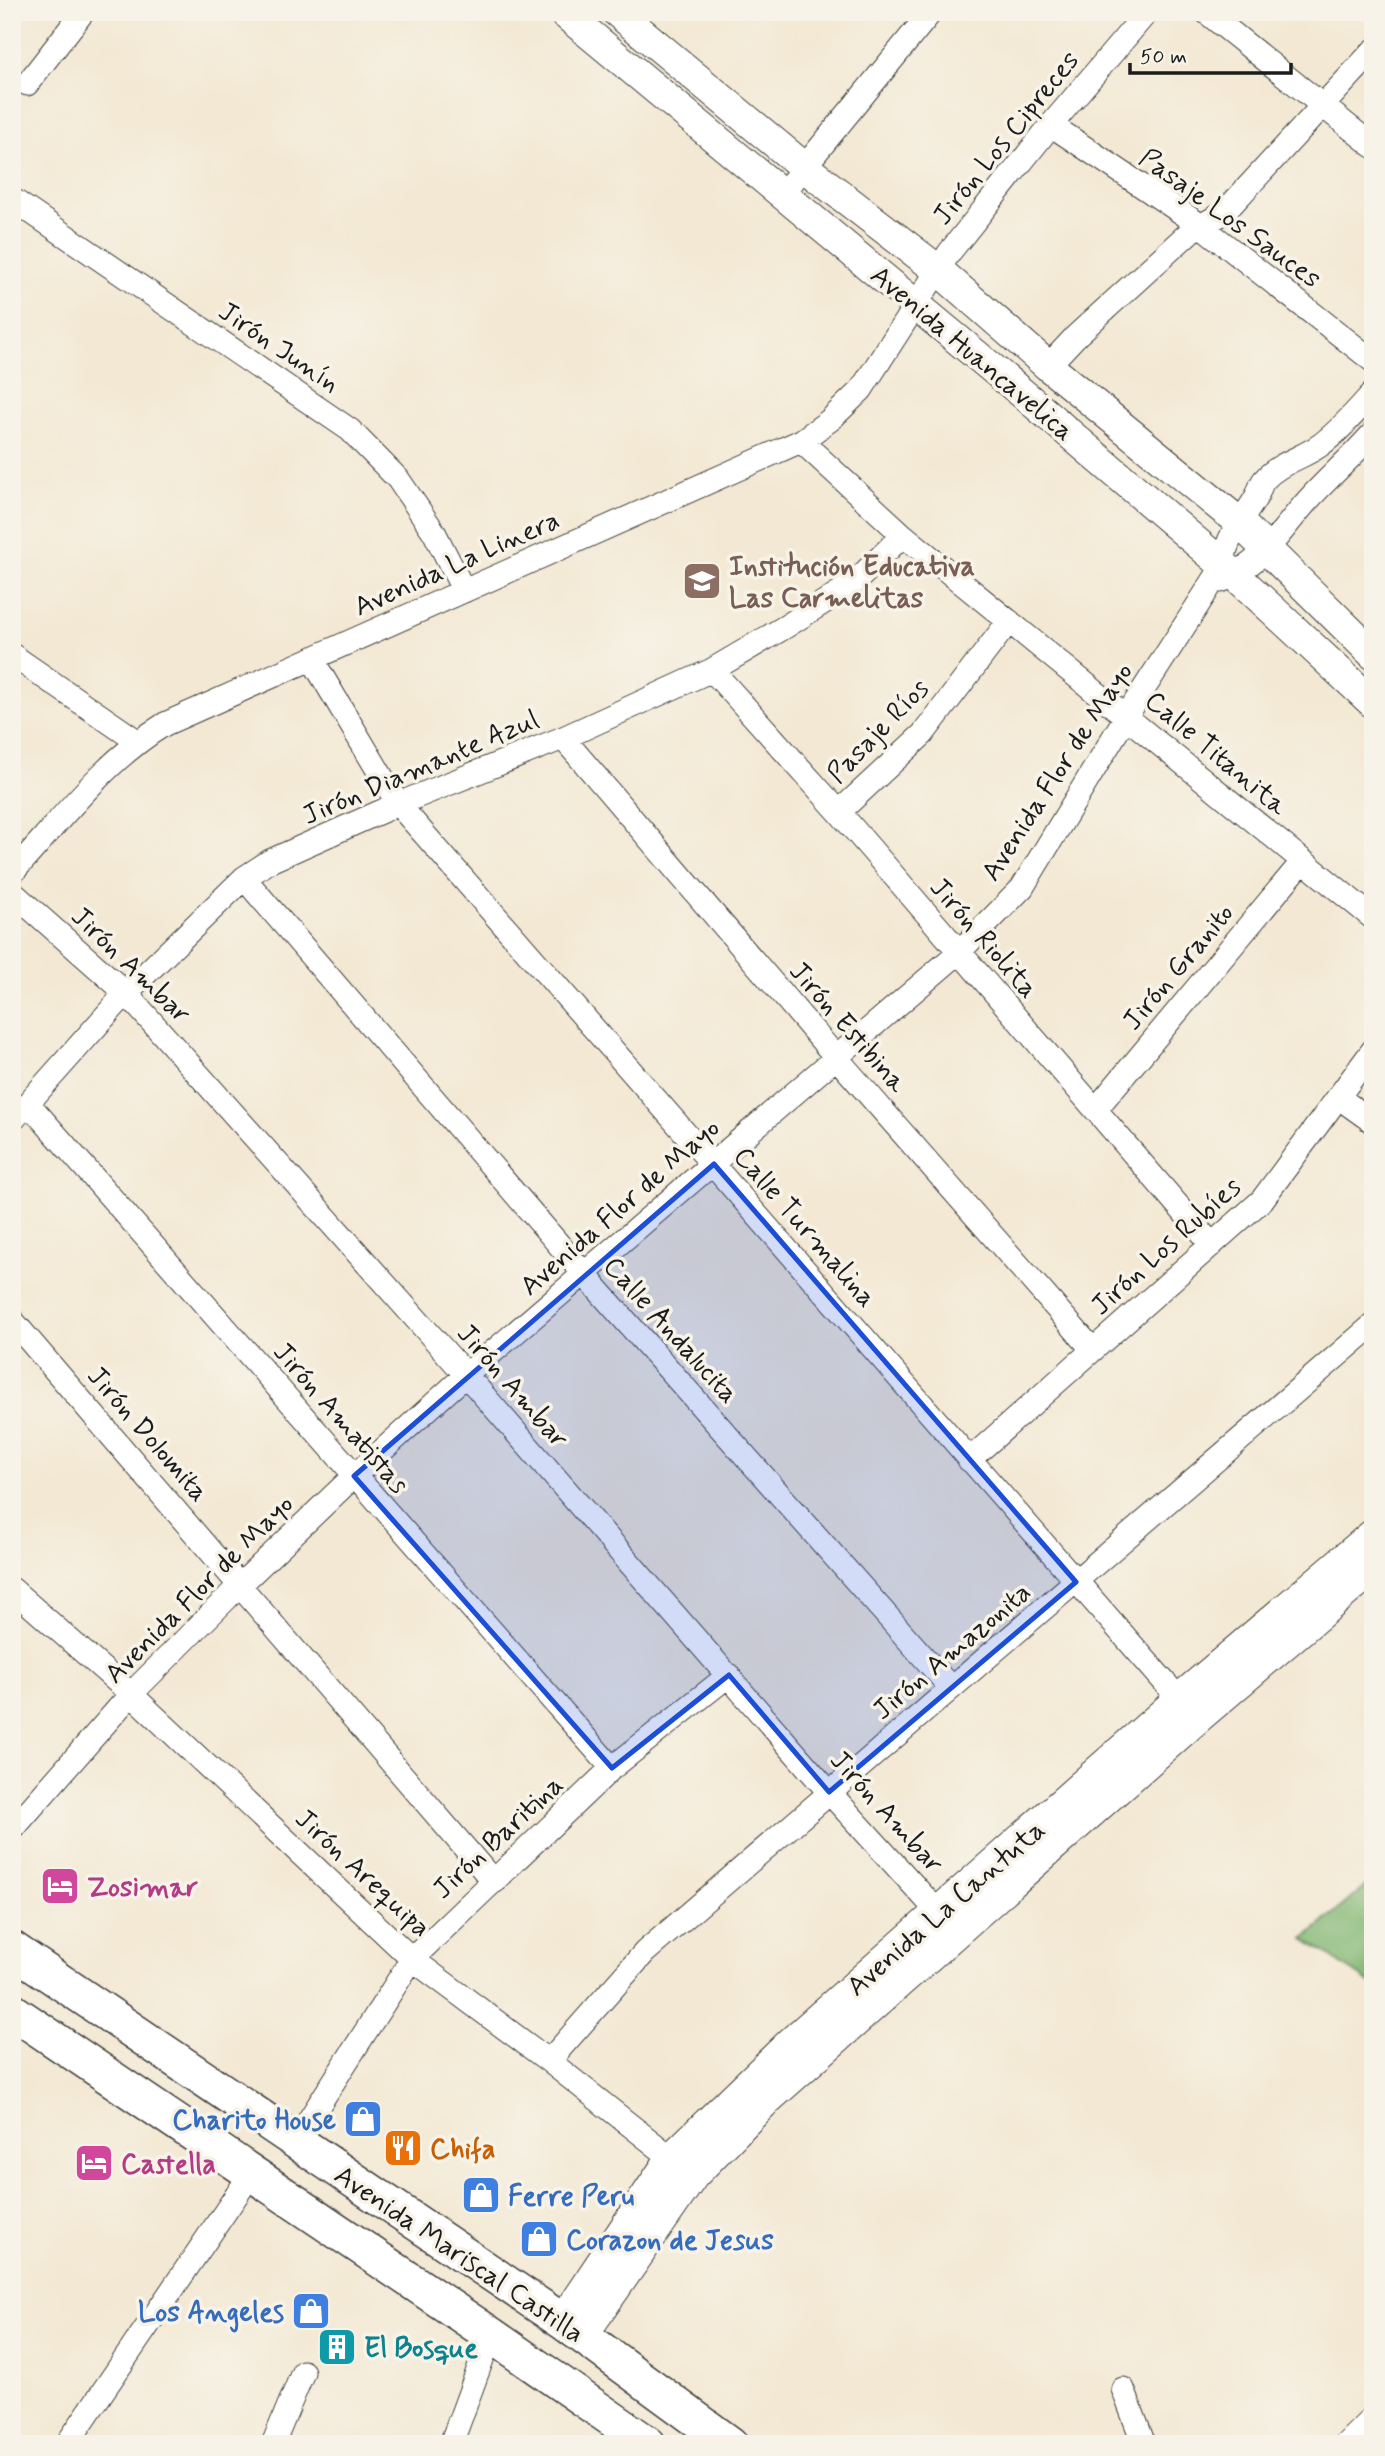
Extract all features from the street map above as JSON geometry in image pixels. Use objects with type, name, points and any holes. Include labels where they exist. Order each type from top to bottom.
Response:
[{"type":"highway","name":"Avenida Mariscal Castilla","points":[[12,1949],[573,2328],[730,2444]]},
{"type":"highway","name":"Avenida Mariscal Castilla","points":[[12,2011],[648,2444]]},
{"type":"main road","name":"Avenida Huancavelica","points":[[563,12],[918,304],[1222,575],[1373,703]]},
{"type":"main road","name":"Avenida Huancavelica","points":[[625,15],[804,167],[938,270],[1048,366],[1240,523],[1373,654]]},
{"type":"main road","name":"Avenida La Cantuta","points":[[573,2328],[683,2166],[791,2042],[947,1923],[1188,1709],[1373,1534]]},
{"type":"main road","name":"Avenida La Cantuta","points":[[1188,1709],[1373,1569]]},
{"type":"street","points":[[27,84],[83,12]]},
{"type":"street","points":[[783,192],[931,12]]},
{"type":"street","name":"Jirón Los Cipreces","points":[[918,304],[938,270],[1051,125],[1147,12]]},
{"type":"street","points":[[1206,12],[1373,146]]},
{"type":"street","points":[[603,45],[625,15]]},
{"type":"street","points":[[1048,366],[1076,336],[1200,225],[1220,215],[1232,204],[1373,51]]},
{"type":"street","name":"Pasaje Los Sauces","points":[[1051,125],[1200,225],[1373,362]]},
{"type":"street","name":"Jirón Junín","points":[[12,199],[350,430],[398,479],[434,532],[464,591]]},
{"type":"street","name":"Avenida La Linera","points":[[12,873],[113,762],[137,741],[165,724],[801,441],[830,420],[861,390],[918,304]]},
{"type":"street","name":"Avenida Flor de Mayo","points":[[1222,575],[1223,555],[1232,532],[1258,495],[1262,481],[1279,467],[1319,446],[1373,393]]},
{"type":"street","name":"Avenida Flor de Mayo","points":[[12,1830],[131,1694],[354,1476],[835,1056],[958,953],[1022,888],[1127,715],[1222,575],[1268,550],[1308,500],[1373,433]]},
{"type":"street","name":"Calle Titanita","points":[[801,441],[903,535],[1373,918]]},
{"type":"street","name":"Jirón Diamante Azul","points":[[12,1121],[126,993],[244,878],[270,862],[398,804],[563,738],[712,670],[854,583],[903,535]]},
{"type":"street","name":"Pasaje Ríos","points":[[839,812],[923,734],[1009,621]]},
{"type":"street","points":[[12,654],[137,741]]},
{"type":"street","name":"Calle Turmalina","points":[[312,659],[398,804],[1188,1709]]},
{"type":"street","name":"Jirón Riolita","points":[[712,670],[839,812],[1212,1245]]},
{"type":"street","name":"Jirón Estibina","points":[[563,738],[835,1056],[1093,1350]]},
{"type":"street","name":"Jirón Granito","points":[[1096,1109],[1303,861]]},
{"type":"street","name":"Calle Andalucita","points":[[244,878],[585,1275],[951,1688]]},
{"type":"street","name":"Jirón Ambar","points":[[12,892],[126,993],[947,1923]]},
{"type":"street","name":"Jirón Los Rubíes","points":[[969,1460],[1262,1200],[1373,1050]]},
{"type":"street","points":[[1338,1097],[1373,1122]]},
{"type":"street","name":"Jirón Amatistas","points":[[28,1103],[612,1769]]},
{"type":"street","name":"Jirón Dolomita","points":[[12,1320],[494,1882]]},
{"type":"street","name":"Jirón Amazonita","points":[[548,2060],[645,1952],[1373,1325]]},
{"type":"street","name":"Jirón Arequipa","points":[[12,1588],[131,1694],[412,1959],[548,2060],[683,2166]]},
{"type":"street","name":"Jirón Baritina","points":[[295,2142],[412,1959],[612,1769],[729,1675]]},
{"type":"street","points":[[67,2444],[251,2174]]},
{"type":"street","points":[[451,2444],[491,2335]]},
{"type":"street","points":[[273,2444],[303,2372]]},
{"type":"street","points":[[1123,2389],[1144,2444]]},
{"type":"street","points":[[1346,2444],[1373,2417]]},
{"type":"highlighted area","points":[[714,1164],[1076,1582],[829,1792],[729,1675],[612,1768],[354,1476]]},
{"type":"green space","points":[[1373,1880],[1373,1985],[1304,1939]]},
{"type":"place","name":"Institución Educativa Las Carmelitas","points":[[702,581]]},
{"type":"place","name":"Zosimar","points":[[60,1886]]},
{"type":"place","name":"Charito House","points":[[363,2119]]},
{"type":"place","name":"Chifa","points":[[403,2148]]},
{"type":"place","name":"Castella","points":[[94,2163]]},
{"type":"place","name":"Ferre Peru","points":[[481,2195]]},
{"type":"place","name":"Corazon de Jesus","points":[[539,2239]]},
{"type":"place","name":"Los Angeles","points":[[311,2311]]},
{"type":"place","name":"El Bosque","points":[[337,2347]]}]
